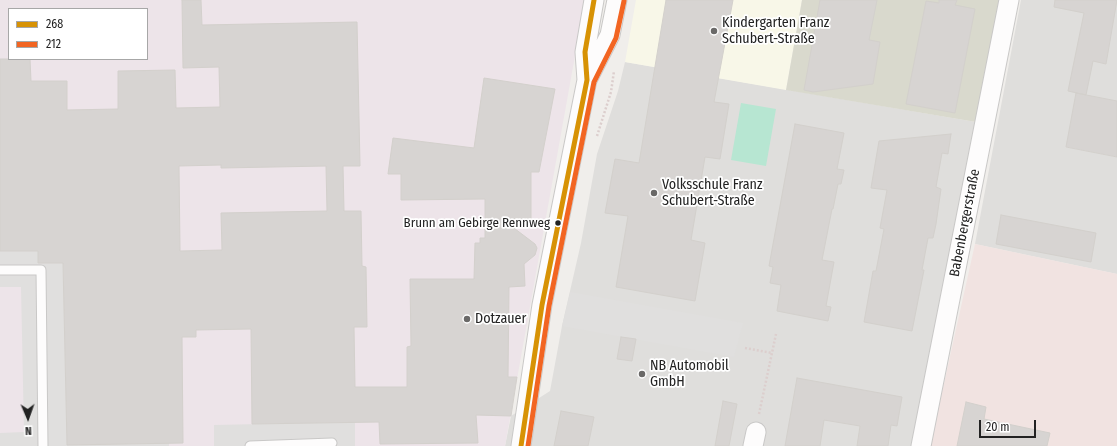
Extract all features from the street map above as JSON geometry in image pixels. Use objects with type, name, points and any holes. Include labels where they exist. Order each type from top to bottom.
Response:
[{"type":"street","points":[[520,446],[542,305],[587,80],[585,52],[594,0]]},
{"type":"street","points":[[587,80],[610,35],[617,0]]},
{"type":"street","name":"Babenbergerstraße","points":[[921,446],[1009,0]]},
{"type":"lane","points":[[0,270],[41,270],[42,446]]},
{"type":"lane","points":[[250,446],[332,443]]},
{"type":"path","points":[[595,141],[611,92],[615,63]]},
{"type":"path","points":[[754,439],[776,334]]},
{"type":"path","points":[[745,348],[772,353]]},
{"type":"shaded area","points":[[0,0],[585,0],[505,446],[0,446]]},
{"type":"shaded area","name":"Kindergarten Franz Schubert-Straße","points":[[636,0],[802,0],[786,90],[625,62]]},
{"type":"shaded area","points":[[802,0],[1000,0],[976,122],[786,90]]},
{"type":"shaded area","points":[[1021,0],[1117,0],[1117,101],[1066,147],[1117,157],[1117,274],[975,244]]},
{"type":"shaded area","points":[[625,62],[976,122],[914,446],[505,446],[511,416],[550,391],[562,326],[581,243],[597,154],[618,91]]},
{"type":"shaded area","points":[[975,244],[1117,274],[1117,446],[930,446]]},
{"type":"shaded area","points":[[0,251],[38,251],[39,263],[63,263],[67,445],[169,443],[169,446],[0,446],[0,433],[24,432],[21,287],[0,287]]},
{"type":"shaded area","points":[[570,292],[743,323],[734,357],[562,326]]},
{"type":"shaded area","points":[[355,422],[355,446],[214,446],[214,425]]},
{"type":"green space","points":[[741,103],[776,109],[766,166],[731,160]]},
{"type":"building","points":[[182,0],[201,0],[202,25],[357,22],[360,166],[343,166],[344,211],[361,211],[362,266],[366,267],[367,327],[354,327],[355,387],[407,387],[407,347],[411,346],[410,279],[474,279],[475,243],[480,243],[480,238],[485,238],[485,199],[401,200],[401,174],[388,174],[393,138],[474,148],[484,78],[555,89],[539,172],[531,172],[531,219],[502,219],[535,244],[537,248],[535,255],[524,264],[525,286],[509,287],[508,377],[517,377],[511,416],[476,415],[478,443],[380,444],[379,422],[252,424],[251,329],[196,330],[196,337],[182,337],[183,443],[67,445],[63,263],[38,263],[38,251],[0,251],[0,59],[30,60],[31,81],[67,81],[67,110],[118,109],[118,71],[175,70],[176,108],[220,107],[219,67],[183,68]],"holes":[[[221,165],[221,168],[326,166],[327,211],[221,213],[222,250],[180,251],[179,166]]]},
{"type":"building","name":"Volksschule Franz Schubert-Straße","points":[[666,0],[733,0],[714,102],[729,104],[720,159],[705,157],[691,240],[705,243],[695,301],[616,287],[628,216],[605,213],[615,159],[639,163]]},
{"type":"building","points":[[820,0],[877,0],[869,40],[880,42],[873,84],[813,92],[804,90]]},
{"type":"building","points":[[939,0],[957,0],[955,5],[975,9],[955,113],[906,104],[926,1],[939,3]]},
{"type":"building","points":[[1055,0],[1117,0],[1106,64],[1093,61],[1086,95],[1068,91],[1084,13],[1054,7]]},
{"type":"building","points":[[1076,93],[1117,101],[1117,157],[1066,147]]},
{"type":"building","points":[[795,124],[844,133],[837,169],[844,170],[841,184],[838,184],[822,260],[834,262],[826,306],[831,307],[828,321],[777,311],[781,285],[770,283],[773,267],[769,266]]},
{"type":"building","points":[[951,134],[948,154],[942,153],[936,187],[941,189],[936,224],[933,238],[928,238],[922,270],[924,270],[912,331],[864,322],[873,271],[876,271],[884,229],[880,228],[887,190],[871,188],[879,141]]},
{"type":"building","points":[[1001,215],[1096,233],[1091,262],[996,244]]},
{"type":"building","points":[[621,337],[636,339],[632,361],[617,359]]},
{"type":"building","points":[[797,378],[902,397],[897,426],[891,425],[888,446],[857,446],[860,426],[824,420],[820,446],[785,446]]},
{"type":"building","points":[[723,401],[737,404],[729,446],[715,446]]},
{"type":"building","points":[[966,402],[986,407],[984,419],[1050,433],[1047,446],[957,446]]},
{"type":"building","points":[[561,411],[594,417],[588,446],[554,446]]},
{"type":"transit line","name":"268","points":[[521,446],[542,305],[587,80],[585,52],[594,0]]},
{"type":"transit line","name":"212","points":[[528,446],[549,306],[594,82],[616,38],[624,1]]},
{"type":"place","name":"Kindergarten Franz Schubert-Straße","points":[[714,31]]},
{"type":"place","name":"Volksschule Franz Schubert-Straße","points":[[654,193]]},
{"type":"place","name":"Brunn am Gebirge Rennweg","points":[[558,223]]},
{"type":"place","name":"Dotzauer","points":[[467,319]]},
{"type":"place","name":"NB Automobil GmbH","points":[[642,374]]}]
